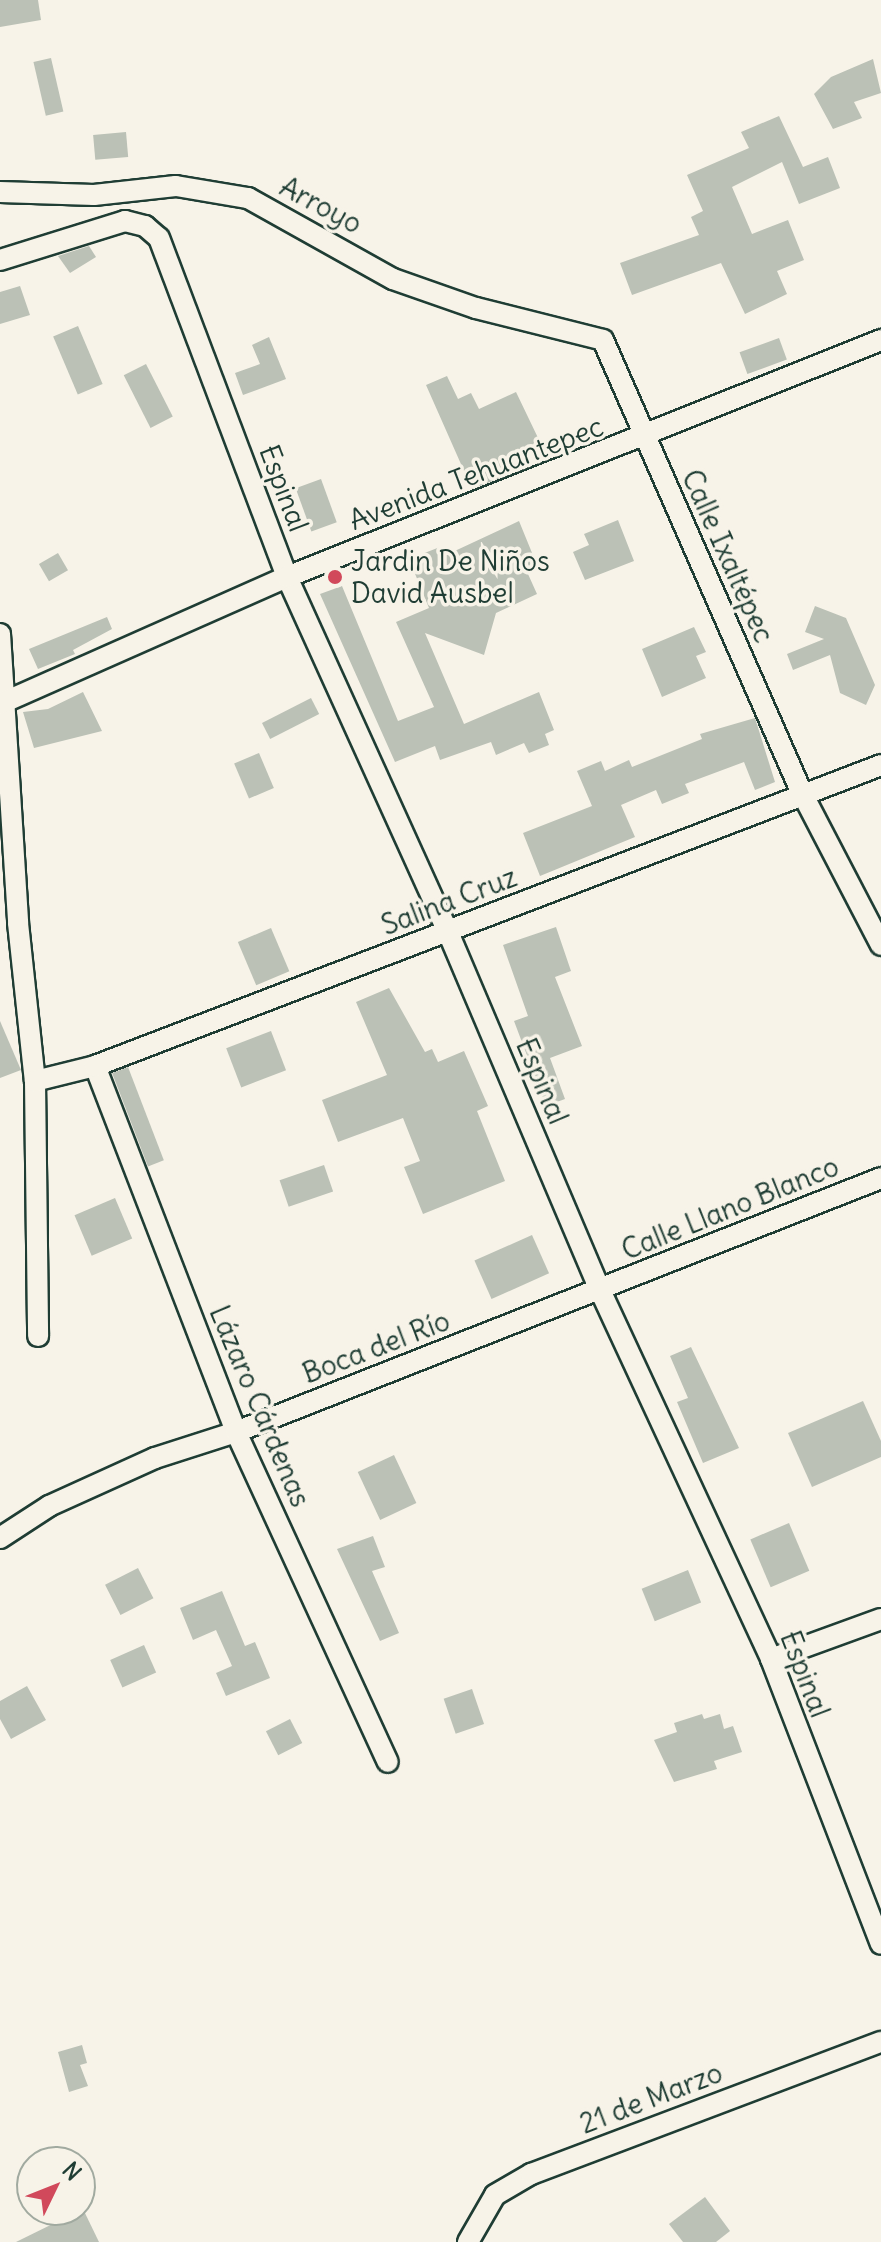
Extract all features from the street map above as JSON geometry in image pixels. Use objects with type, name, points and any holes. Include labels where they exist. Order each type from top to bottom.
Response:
[{"type":"street","name":"Arroyo","points":[[0,192],[94,195],[176,186],[248,198],[393,279],[476,308],[603,340]]},
{"type":"street","name":"Espinal","points":[[0,260],[125,221],[145,226],[159,238],[287,577],[448,932],[600,1290],[771,1659],[881,1944]]},
{"type":"street","name":"Calle Ixaltépec","points":[[603,340],[803,795],[881,945]]},
{"type":"street","name":"Avenida Tehuantepec","points":[[2,703],[287,577],[645,437],[881,340]]},
{"type":"street","points":[[0,634],[9,926],[35,1081],[38,1336]]},
{"type":"street","name":"Salina Cruz","points":[[35,1081],[95,1066],[881,765]]},
{"type":"street","name":"Lázaro Cárdenas","points":[[95,1066],[236,1432],[388,1762]]},
{"type":"street","name":"Calle Llano Blanco","points":[[600,1290],[881,1178]]},
{"type":"street","name":"Boca del Río","points":[[0,1538],[49,1506],[155,1458],[236,1432],[600,1290]]},
{"type":"street","points":[[771,1659],[881,1619]]},
{"type":"street","name":"21 de Marzo","points":[[468,2242],[495,2195],[531,2174],[881,2042]]},
{"type":"building","points":[[0,0],[38,0],[41,20],[0,27]]},
{"type":"building","points":[[51,58],[63,112],[46,116],[33,62]]},
{"type":"building","points":[[873,59],[881,93],[854,102],[862,118],[833,129],[814,94],[831,77]]},
{"type":"building","points":[[779,116],[803,167],[828,157],[840,188],[799,204],[782,162],[732,187],[752,234],[788,220],[804,260],[777,271],[787,294],[745,314],[721,263],[632,295],[620,263],[699,235],[691,217],[703,211],[687,175],[749,148],[741,132]]},
{"type":"building","points":[[126,132],[128,157],[95,160],[93,135]]},
{"type":"building","points":[[89,246],[96,257],[70,273],[58,256]]},
{"type":"building","points":[[20,286],[30,315],[0,324],[0,292]]},
{"type":"building","points":[[78,326],[103,384],[78,395],[53,337]]},
{"type":"building","points":[[269,337],[286,379],[243,395],[235,373],[260,364],[252,345]]},
{"type":"building","points":[[779,338],[787,360],[747,374],[740,352]]},
{"type":"building","points":[[146,364],[173,417],[151,428],[124,375]]},
{"type":"building","points":[[447,376],[458,399],[471,393],[479,409],[516,392],[540,442],[501,460],[508,475],[472,489],[426,385]]},
{"type":"building","points":[[321,479],[337,522],[311,531],[296,488]]},
{"type":"building","points":[[618,520],[634,561],[585,580],[573,552],[589,545],[584,534]]},
{"type":"building","points":[[519,521],[539,570],[528,574],[537,594],[496,613],[484,655],[425,633],[464,724],[539,692],[554,730],[545,734],[549,745],[529,753],[524,743],[496,755],[491,742],[440,760],[435,746],[395,762],[320,594],[342,586],[398,721],[434,707],[396,622],[429,608],[409,559],[440,547],[444,556]]},
{"type":"building","points":[[58,553],[68,570],[49,581],[39,564]]},
{"type":"building","points":[[815,606],[846,618],[875,685],[866,705],[840,693],[830,655],[793,670],[787,654],[824,639],[805,632]]},
{"type":"building","points":[[107,617],[112,629],[73,650],[75,654],[38,669],[29,649]]},
{"type":"building","points":[[694,627],[706,652],[696,656],[706,678],[662,697],[642,649]]},
{"type":"building","points":[[83,692],[102,731],[34,748],[23,712],[48,709]]},
{"type":"building","points":[[311,698],[319,714],[270,739],[262,723]]},
{"type":"building","points":[[755,718],[775,782],[755,790],[744,762],[685,784],[689,793],[662,804],[656,790],[621,805],[635,837],[540,876],[523,833],[592,806],[577,771],[601,761],[605,771],[629,760],[632,767],[702,739],[700,734]]},
{"type":"building","points":[[259,753],[274,788],[249,799],[234,764]]},
{"type":"building","points":[[556,927],[571,971],[555,977],[582,1046],[550,1058],[565,1099],[546,1106],[514,1021],[528,1016],[503,945]]},
{"type":"building","points":[[271,928],[289,971],[256,985],[238,942]]},
{"type":"building","points":[[389,988],[425,1052],[432,1049],[438,1062],[464,1051],[488,1106],[477,1111],[505,1181],[423,1214],[404,1167],[420,1161],[403,1118],[338,1142],[322,1100],[387,1075],[356,1002]]},
{"type":"building","points":[[0,1021],[21,1070],[0,1078]]},
{"type":"building","points":[[271,1031],[286,1070],[241,1087],[226,1048]]},
{"type":"building","points":[[128,1067],[164,1160],[148,1166],[112,1073]]},
{"type":"building","points":[[324,1165],[333,1191],[289,1207],[280,1180]]},
{"type":"building","points":[[115,1198],[132,1239],[92,1256],[74,1215]]},
{"type":"building","points":[[532,1235],[549,1273],[492,1299],[474,1261]]},
{"type":"building","points":[[691,1347],[739,1448],[703,1463],[677,1402],[688,1398],[670,1356]]},
{"type":"building","points":[[863,1401],[881,1441],[881,1457],[812,1487],[788,1433]]},
{"type":"building","points":[[394,1455],[416,1503],[380,1520],[358,1472]]},
{"type":"building","points":[[789,1523],[809,1571],[771,1587],[750,1539]]},
{"type":"building","points":[[373,1536],[385,1567],[372,1571],[399,1633],[380,1641],[337,1549]]},
{"type":"building","points":[[138,1568],[153,1598],[120,1615],[105,1585]]},
{"type":"building","points":[[688,1570],[701,1602],[655,1621],[642,1589]]},
{"type":"building","points":[[222,1591],[245,1646],[255,1642],[270,1678],[226,1696],[216,1673],[232,1666],[216,1630],[193,1640],[180,1608]]},
{"type":"building","points":[[144,1645],[156,1672],[122,1687],[110,1660]]},
{"type":"building","points":[[27,1686],[46,1720],[11,1739],[0,1719],[0,1701]]},
{"type":"building","points":[[472,1689],[484,1724],[456,1734],[444,1699]]},
{"type":"building","points":[[702,1714],[704,1719],[720,1714],[724,1729],[733,1726],[742,1752],[714,1761],[717,1769],[674,1782],[654,1740],[677,1732],[674,1723]]},
{"type":"building","points":[[290,1719],[302,1743],[278,1755],[266,1731]]},
{"type":"building","points":[[82,2045],[87,2063],[80,2065],[88,2086],[69,2092],[58,2052]]},
{"type":"building","points":[[705,2197],[730,2231],[716,2242],[683,2242],[669,2224]]},
{"type":"building","points":[[48,2226],[91,2226],[99,2242],[16,2242]]},
{"type":"place","name":"Jardin De Niños David Ausbel","points":[[335,577]]}]
